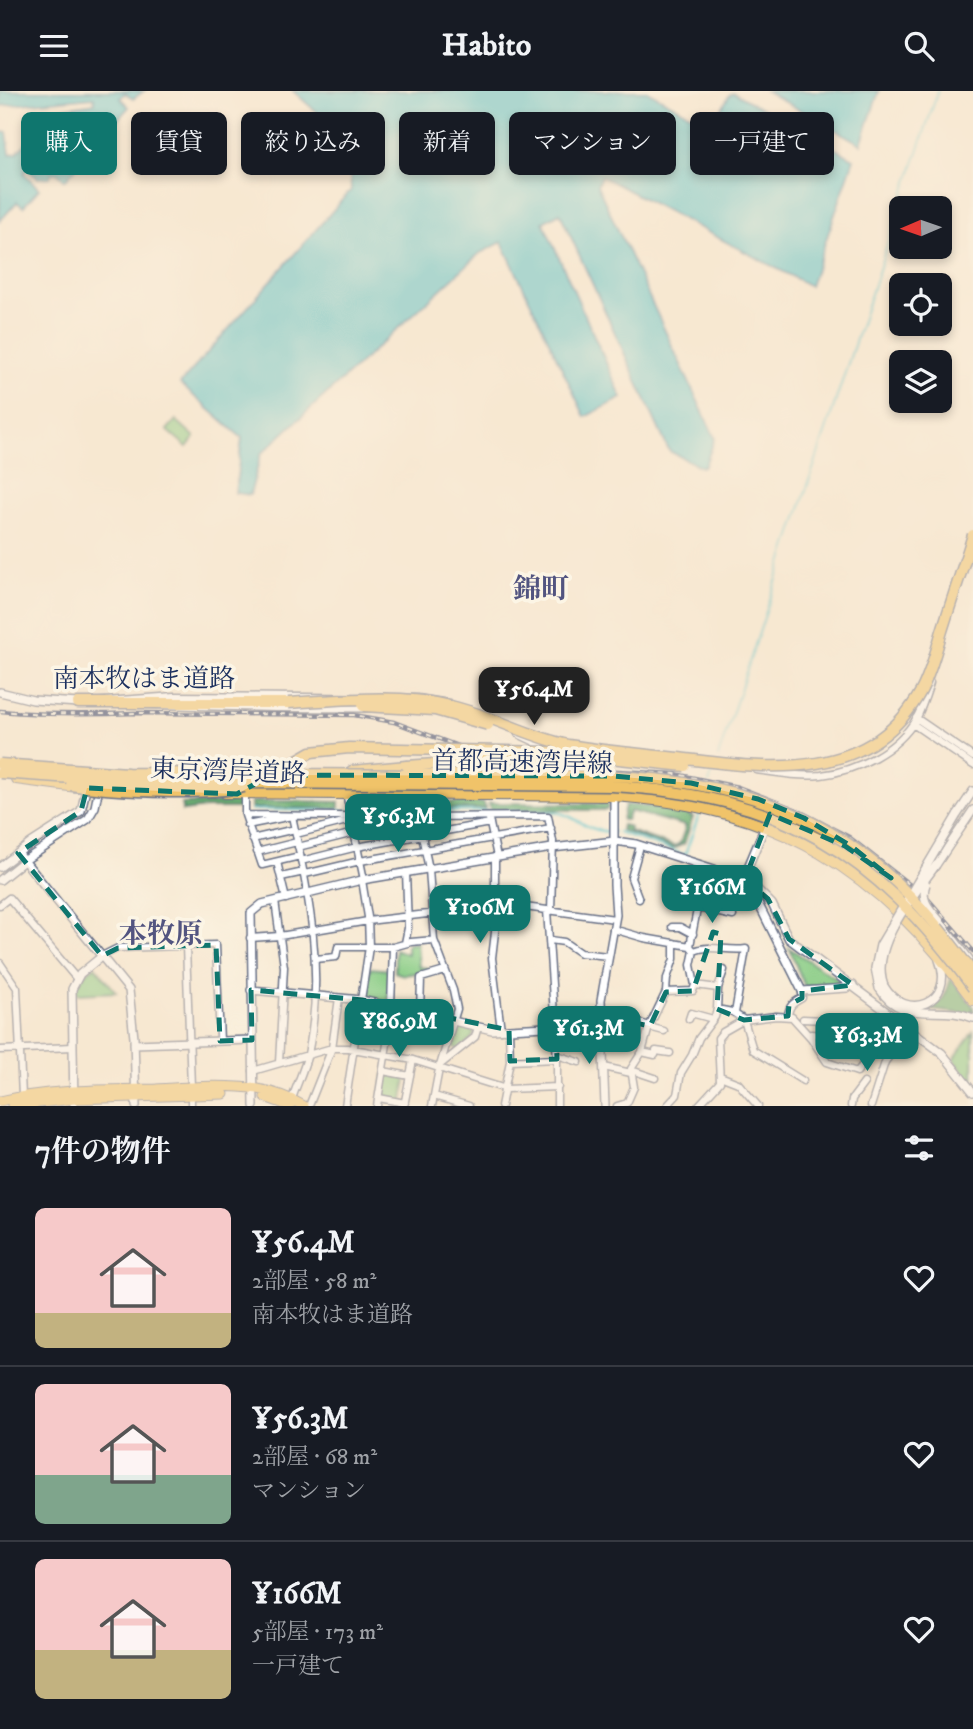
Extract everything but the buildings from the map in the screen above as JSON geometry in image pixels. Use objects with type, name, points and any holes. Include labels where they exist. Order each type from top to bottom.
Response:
[{"type":"highway","name":"南本牧はま道路","points":[[288,703],[385,699],[437,703],[477,713],[554,742],[736,764],[794,766],[832,761],[869,745],[896,724],[921,690],[973,535]]},
{"type":"highway","name":"南本牧はま道路","points":[[78,703],[288,703],[424,709],[458,715],[520,737],[557,746],[717,765],[778,768],[817,766],[848,758],[877,742],[904,718],[927,682],[973,541]]},
{"type":"highway","points":[[1,770],[97,789],[225,791],[257,783],[311,752],[349,748],[540,751],[699,768],[778,768]]},
{"type":"highway","points":[[328,775],[364,769],[435,764],[506,752],[637,753]]},
{"type":"highway","name":"首都高速湾岸線","points":[[1,770],[640,778],[713,787],[758,799],[828,831],[874,863],[912,897],[973,969]]},
{"type":"highway","name":"首都高速湾岸線","points":[[1,770],[129,782],[611,786],[711,797],[779,819],[845,855],[887,888],[906,907],[973,988]]},
{"type":"highway","name":"東京湾岸道路","points":[[1,770],[99,776],[614,780],[687,789],[770,814],[832,841],[863,860],[932,919],[973,969]]},
{"type":"highway","name":"東京湾岸道路","points":[[1,770],[87,788],[347,796],[614,796],[687,804],[764,827],[816,851],[853,873],[891,904],[919,933],[973,1000]]},
{"type":"main road","points":[[0,1101],[135,1097],[191,1091],[254,1091],[304,1106]]},
{"type":"main road","points":[[12,1106],[22,1102]]},
{"type":"street","points":[[78,703],[175,696],[429,699],[449,703],[548,746],[804,775],[835,773],[864,763],[892,745],[914,721],[973,552]]},
{"type":"street","name":"南本牧はま道路","points":[[0,692],[33,700],[78,703]]},
{"type":"street","points":[[78,703],[460,709]]},
{"type":"street","points":[[914,721],[973,757]]},
{"type":"street","points":[[914,721],[973,765]]},
{"type":"street","points":[[0,867],[80,811],[87,788],[87,775]]},
{"type":"street","points":[[0,880],[24,860],[88,819],[95,807],[99,776]]},
{"type":"street","points":[[345,779],[363,880],[369,947],[345,1106]]},
{"type":"street","points":[[605,1106],[601,992],[615,919],[614,780]]},
{"type":"street","points":[[973,790],[880,946],[875,968],[886,998],[904,1009],[919,1013],[961,1013],[973,1018]]},
{"type":"street","points":[[245,794],[244,815],[262,865],[422,836],[490,820]]},
{"type":"street","points":[[832,841],[901,883],[911,880],[932,862],[973,810]]},
{"type":"street","points":[[770,814],[746,877],[772,904],[789,939],[942,1053],[973,1092]]},
{"type":"street","points":[[244,815],[419,820],[490,820],[548,816],[552,848],[549,911],[557,1106]]},
{"type":"street","points":[[247,825],[292,816]]},
{"type":"street","points":[[291,1103],[308,1054],[315,995],[314,930],[292,816]]},
{"type":"street","points":[[252,839],[351,818]]},
{"type":"street","points":[[257,852],[419,820]]},
{"type":"street","points":[[419,820],[429,869],[434,940],[453,990],[457,1009],[432,1106]]},
{"type":"street","points":[[490,820],[496,857],[492,958],[510,1061],[501,1106]]},
{"type":"street","points":[[281,877],[551,828]]},
{"type":"street","points":[[254,1106],[251,913],[262,905],[275,901],[363,880],[615,835],[640,846],[718,871],[757,901],[802,991],[802,998],[792,1003],[788,1016]]},
{"type":"street","points":[[639,899],[631,878],[640,846]]},
{"type":"street","points":[[18,853],[131,993],[135,1097]]},
{"type":"street","points":[[277,862],[286,899]]},
{"type":"street","points":[[932,862],[923,895],[925,902],[973,969]]},
{"type":"street","points":[[666,992],[693,991],[695,985],[691,965],[700,894],[698,865]]},
{"type":"street","points":[[405,943],[406,872]]},
{"type":"street","points":[[0,905],[9,898],[76,978]]},
{"type":"street","points":[[275,901],[285,967],[279,1063]]},
{"type":"street","points":[[250,938],[280,936],[368,921],[496,907],[517,906],[615,919]]},
{"type":"street","points":[[698,908],[733,916]]},
{"type":"street","points":[[672,927],[680,927],[693,934]]},
{"type":"street","points":[[613,929],[692,949],[746,949],[735,1013]]},
{"type":"street","points":[[881,987],[907,1005],[925,1004],[937,995],[942,985],[941,967],[919,933]]},
{"type":"street","points":[[315,959],[336,957],[338,947],[393,947],[434,940]]},
{"type":"street","points":[[550,940],[564,942],[580,953],[608,956]]},
{"type":"street","points":[[617,1106],[627,1105],[634,1092],[631,1071],[633,1063],[642,1052],[649,1027],[666,992],[667,978],[674,959],[674,943]]},
{"type":"street","points":[[74,1099],[71,995],[76,978],[102,956],[118,949],[216,944],[220,1041]]},
{"type":"street","points":[[186,946],[191,1106]]},
{"type":"street","points":[[377,1106],[392,1006],[393,947]]},
{"type":"street","points":[[0,963],[17,988],[22,1102]]},
{"type":"street","points":[[667,1106],[677,1094],[681,1073],[699,1038],[713,1020],[724,970]]},
{"type":"street","points":[[420,1012],[421,978],[445,971]]},
{"type":"street","points":[[695,985],[718,988]]},
{"type":"street","points":[[802,991],[847,988],[853,985]]},
{"type":"street","points":[[251,990],[362,1000],[478,1027],[505,1030],[636,1022],[664,1031]]},
{"type":"street","points":[[309,1106],[332,1048],[340,997]]},
{"type":"street","points":[[717,1009],[735,1013],[744,1020],[754,1050],[803,1081]]},
{"type":"street","points":[[691,1013],[713,1020]]},
{"type":"street","points":[[701,1105],[720,1082],[718,1038],[744,1020],[788,1016],[804,1019],[811,1038],[827,1062],[857,1072],[870,1055],[870,1045],[830,1023]]},
{"type":"street","points":[[440,1067],[475,1037],[478,1027]]},
{"type":"street","points":[[134,1044],[252,1040]]},
{"type":"street","points":[[0,1049],[73,1047]]},
{"type":"street","points":[[253,1071],[332,1048],[354,1048],[440,1067],[506,1089],[558,1087]]},
{"type":"street","points":[[642,1052],[655,1055],[656,1051],[670,1053]]},
{"type":"street","points":[[871,1106],[885,1062],[893,1051]]},
{"type":"street","points":[[510,1061],[557,1057],[579,1062]]},
{"type":"street","points":[[379,1098],[405,1104],[413,1060]]},
{"type":"street","points":[[604,1067],[656,1078]]},
{"type":"street","points":[[383,1071],[410,1076]]},
{"type":"street","points":[[720,1076],[738,1083],[758,1106]]},
{"type":"street","points":[[851,1106],[864,1083]]},
{"type":"street","points":[[434,1096],[469,1106]]},
{"type":"highlighted area","points":[[271,775],[612,776],[691,783],[758,799],[804,818],[851,846],[891,878],[845,846],[770,814],[745,879],[768,899],[789,939],[853,985],[802,991],[802,998],[789,1005],[788,1016],[744,1020],[717,1009],[721,934],[713,932],[693,991],[666,992],[650,1026],[630,1022],[556,1027],[557,1059],[510,1061],[509,1030],[362,1000],[251,990],[252,1040],[220,1041],[216,945],[118,948],[102,956],[18,853],[81,811],[87,788],[237,794]]},
{"type":"green space","points":[[176,420],[195,437],[187,447],[167,430]]},
{"type":"green space","points":[[239,802],[241,808],[182,811],[182,804]]},
{"type":"green space","points":[[251,802],[339,802],[339,808],[251,808]]},
{"type":"green space","points":[[358,802],[484,803],[485,809],[354,808]]},
{"type":"green space","points":[[489,803],[608,806],[607,810],[490,809]]},
{"type":"green space","points":[[625,805],[667,808],[690,813],[689,816],[693,817],[684,844],[672,849],[621,830],[622,825],[630,827],[629,831],[675,847],[680,843],[686,826],[630,811],[626,820],[622,820]]},
{"type":"green space","points":[[417,943],[419,967],[428,968],[431,973],[423,976],[422,972],[404,975],[395,972],[395,949],[407,954],[407,944]]},
{"type":"green space","points":[[789,948],[840,981],[839,985],[805,987]]},
{"type":"green space","points":[[95,966],[116,992],[79,994],[74,991],[84,975]]},
{"type":"green space","points":[[370,968],[390,970],[388,1002],[367,998]]},
{"type":"green space","points":[[951,978],[973,1006],[973,1015],[924,1009],[936,1005],[943,998]]},
{"type":"green space","points":[[455,1026],[474,1031],[472,1038],[459,1050],[449,1044]]},
{"type":"green space","points":[[973,1032],[973,1085],[954,1059]]},
{"type":"green space","points":[[384,1074],[406,1078],[403,1101],[381,1096]]},
{"type":"water","points":[[0,91],[144,91],[133,99],[125,93],[120,98],[129,107],[117,120],[117,112],[54,112],[57,109],[95,103],[94,97],[0,106]]},
{"type":"water","points":[[293,91],[647,91],[690,114],[690,175],[834,175],[834,148],[854,159],[810,286],[601,176],[597,185],[715,438],[705,465],[701,467],[669,451],[560,213],[543,222],[622,398],[585,417],[502,242],[480,253],[261,454],[250,495],[235,493],[242,438],[180,384],[351,190],[350,175],[385,175],[385,112],[317,112]]},
{"type":"water","points":[[766,91],[879,91],[861,144],[834,129],[834,112],[804,112]]},
{"type":"water","points":[[734,93],[769,112],[720,112],[730,94]]},
{"type":"water","points":[[7,132],[10,154],[17,153],[21,149],[21,175],[26,175],[39,189],[23,207],[17,202],[0,221],[0,133]]},
{"type":"water","points":[[34,175],[50,175],[50,177],[38,178]]},
{"type":"waterway","points":[[718,757],[938,91]]},
{"type":"waterway","points":[[709,783],[715,765]]},
{"type":"waterway","points":[[251,810],[555,812],[594,829],[613,832]]},
{"type":"waterway","points":[[618,832],[685,855],[700,812]]},
{"type":"railway","points":[[0,711],[68,714],[354,715],[394,722],[498,761],[526,766],[675,774],[738,787],[795,809],[849,837],[928,899],[973,951]]},
{"type":"district","name":"錦町","points":[[541,589]]},
{"type":"district","name":"本牧原","points":[[161,934]]}]
